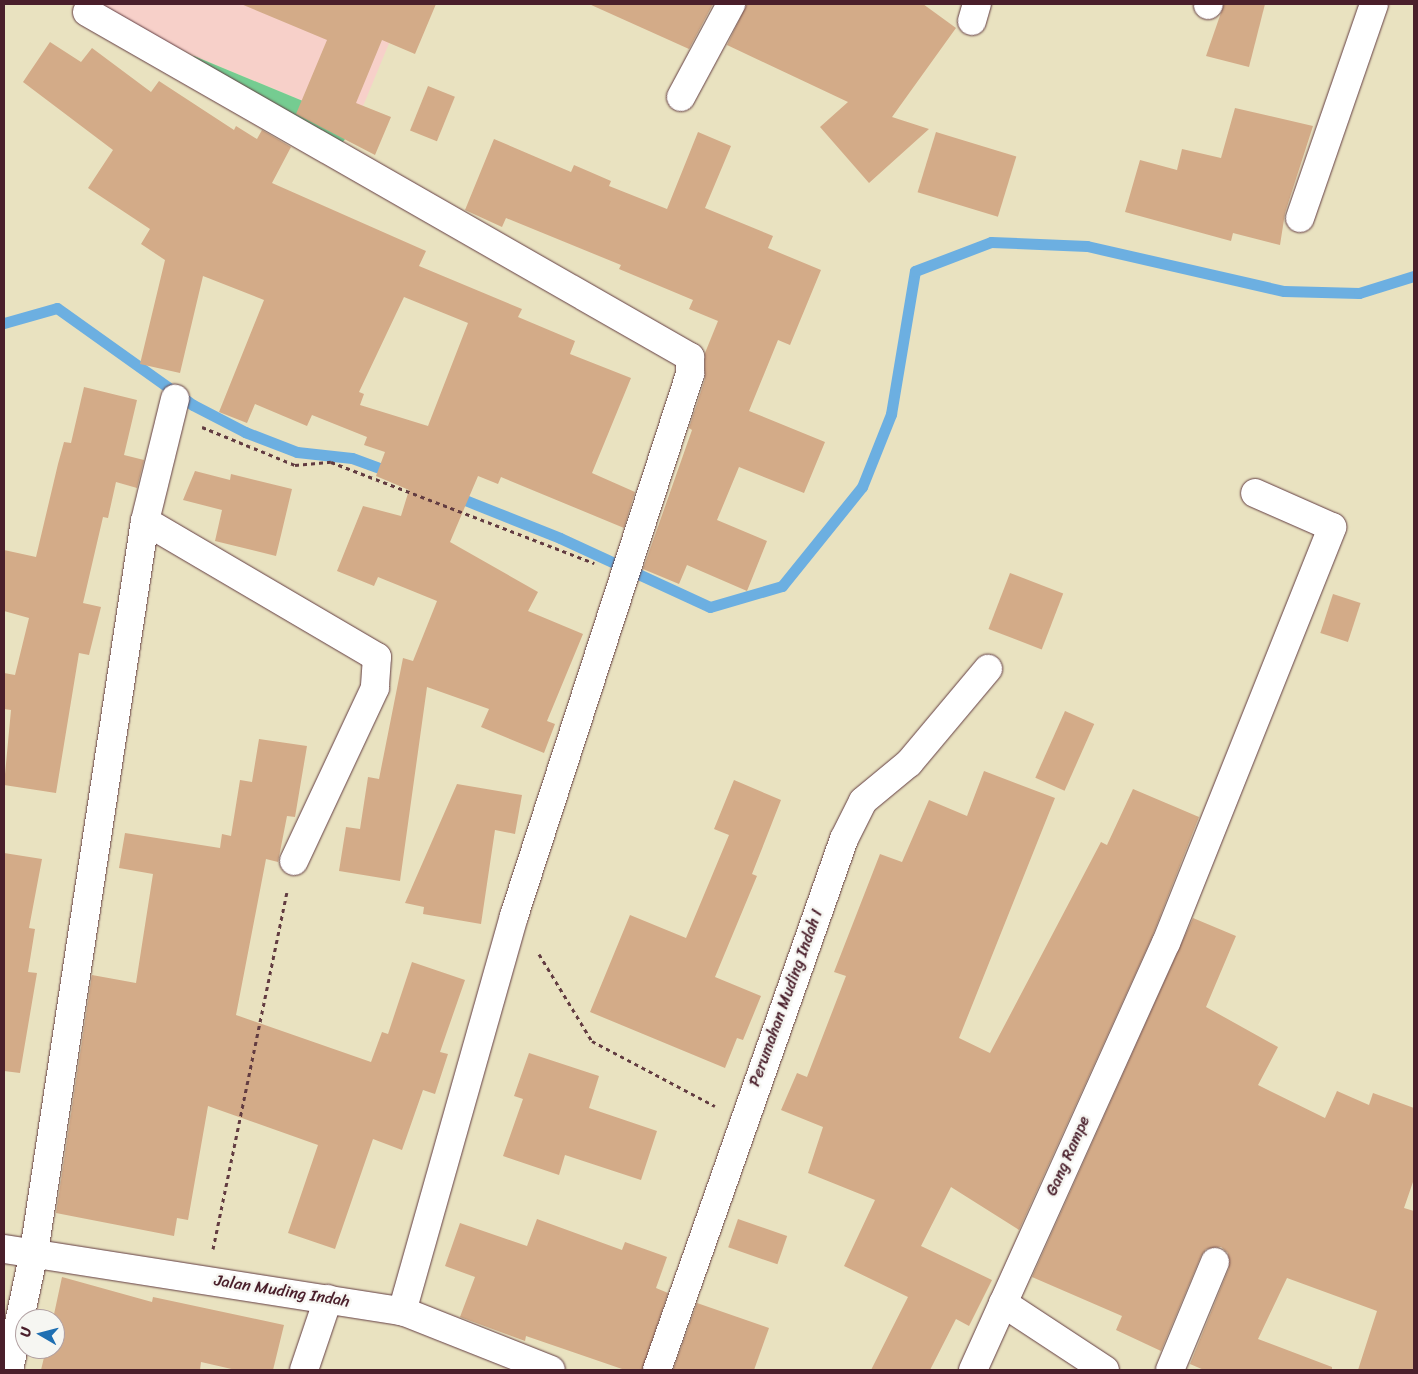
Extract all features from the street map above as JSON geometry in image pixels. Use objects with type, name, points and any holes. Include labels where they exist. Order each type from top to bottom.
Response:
[{"type":"street","points":[[681,97],[730,4]]},
{"type":"street","points":[[1300,218],[1374,4]]},
{"type":"street","points":[[87,12],[686,352],[690,374],[514,916],[402,1311]]},
{"type":"street","points":[[9,1370],[34,1252],[145,521],[173,406]]},
{"type":"street","name":"Gang Rampe","points":[[973,1370],[1166,943],[1332,527],[1255,493]]},
{"type":"street","points":[[145,521],[377,656],[375,688],[294,861]]},
{"type":"street","name":"Perumahan Muding Indah I","points":[[657,1370],[743,1120],[844,839],[863,802],[909,763],[988,669]]},
{"type":"street","name":"Jalan Muding Indah","points":[[4,1250],[34,1252],[402,1311],[514,1362],[551,1370]]},
{"type":"street","points":[[1170,1370],[1215,1262]]},
{"type":"street","points":[[304,1370],[328,1299]]},
{"type":"street","points":[[1003,1303],[1105,1370]]},
{"type":"path","points":[[173,406],[295,465],[332,462],[624,575]]},
{"type":"path","points":[[206,1279],[294,861]]},
{"type":"path","points":[[514,916],[592,1041],[743,1120]]},
{"type":"shaded area","points":[[90,4],[367,4],[395,29],[356,123],[195,56]]},
{"type":"green space","points":[[194,56],[356,123],[328,164],[172,72]]},
{"type":"building","points":[[241,4],[436,4],[415,54],[382,40],[356,103],[391,117],[375,155],[296,114],[327,40]]},
{"type":"building","points":[[589,4],[713,4],[689,49]]},
{"type":"building","points":[[747,4],[923,4],[956,28],[892,117],[929,129],[869,183],[820,127],[848,102],[727,45]]},
{"type":"building","points":[[1224,4],[1265,4],[1249,67],[1206,56]]},
{"type":"building","points":[[50,42],[81,62],[92,48],[151,92],[159,81],[234,130],[236,126],[257,139],[262,130],[291,147],[272,183],[426,251],[419,266],[522,309],[518,317],[575,341],[570,354],[631,378],[592,473],[635,492],[624,528],[501,477],[498,484],[478,476],[450,542],[538,592],[528,611],[583,634],[547,721],[555,724],[544,753],[481,727],[489,709],[427,687],[400,881],[339,871],[346,827],[360,829],[368,777],[379,779],[403,658],[413,661],[437,601],[378,577],[374,586],[337,571],[363,506],[401,516],[409,490],[376,476],[385,452],[364,445],[367,437],[312,415],[307,426],[255,404],[247,423],[219,412],[264,300],[203,276],[180,373],[140,364],[165,260],[141,244],[150,229],[88,188],[113,150],[23,82]],"holes":[[[404,297],[468,323],[428,426],[360,405],[364,394],[359,392]]]},
{"type":"building","points":[[428,86],[455,97],[437,141],[410,131]]},
{"type":"building","points":[[1235,108],[1313,126],[1285,213],[1280,245],[1233,233],[1231,241],[1125,212],[1140,160],[1177,170],[1182,149],[1221,158]]},
{"type":"building","points":[[698,132],[731,146],[705,208],[773,236],[768,248],[821,270],[790,345],[778,340],[749,411],[825,442],[804,493],[739,467],[717,520],[767,541],[747,591],[687,565],[679,584],[643,569],[692,430],[689,428],[705,379],[705,353],[718,321],[689,309],[693,300],[619,269],[621,265],[506,218],[502,227],[465,210],[494,139],[571,172],[574,165],[611,181],[609,186],[667,209]]},
{"type":"building","points":[[936,132],[1016,157],[998,217],[918,192]]},
{"type":"building","points":[[84,387],[137,400],[124,455],[144,460],[137,488],[116,482],[108,518],[103,517],[83,603],[101,607],[89,655],[79,653],[56,793],[4,785],[11,710],[4,709],[4,673],[15,675],[29,618],[4,611],[4,550],[36,557],[64,442],[71,443]]},
{"type":"building","points":[[195,471],[230,480],[231,474],[292,489],[276,556],[215,541],[222,510],[183,500]]},
{"type":"building","points":[[1010,573],[1063,593],[1042,649],[988,629]]},
{"type":"building","points":[[1333,594],[1361,603],[1348,642],[1320,633]]},
{"type":"building","points":[[1065,711],[1094,724],[1065,791],[1035,778]]},
{"type":"building","points":[[259,739],[307,746],[295,817],[287,816],[278,862],[266,859],[236,1015],[371,1062],[382,1032],[388,1034],[412,962],[465,980],[440,1052],[448,1054],[435,1094],[423,1090],[402,1150],[373,1139],[335,1249],[288,1233],[318,1145],[208,1106],[188,1220],[177,1218],[174,1236],[56,1213],[92,975],[136,983],[153,874],[119,868],[125,833],[220,848],[222,834],[231,836],[240,780],[252,782]]},
{"type":"building","points":[[984,771],[1055,798],[959,1038],[990,1053],[1101,842],[1107,845],[1133,789],[1199,817],[1152,937],[1019,1230],[951,1187],[921,1246],[992,1280],[969,1326],[956,1319],[930,1370],[871,1370],[908,1297],[844,1266],[875,1200],[808,1173],[823,1127],[781,1110],[797,1073],[807,1077],[846,976],[834,972],[880,854],[902,862],[929,800],[967,816]]},
{"type":"building","points":[[734,780],[781,800],[752,874],[757,876],[715,977],[761,996],[743,1040],[737,1038],[725,1068],[590,1012],[630,915],[686,938],[729,835],[714,829]]},
{"type":"building","points":[[457,784],[522,795],[515,834],[495,830],[481,924],[423,914],[424,907],[405,903]]},
{"type":"building","points":[[4,853],[42,859],[29,928],[35,929],[28,972],[37,973],[20,1073],[4,1071]]},
{"type":"building","points":[[1193,918],[1236,936],[1206,1007],[1278,1047],[1258,1085],[1325,1118],[1337,1091],[1369,1105],[1373,1093],[1414,1108],[1414,1179],[1404,1208],[1414,1211],[1414,1370],[1358,1370],[1377,1311],[1287,1278],[1258,1339],[1332,1367],[1332,1370],[1204,1370],[1190,1364],[1229,1268],[1228,1253],[1221,1247],[1206,1249],[1201,1256],[1161,1351],[1116,1330],[1122,1316],[1032,1277]]},
{"type":"building","points":[[529,1053],[599,1076],[589,1108],[657,1131],[641,1180],[565,1155],[559,1175],[503,1156],[523,1099],[514,1096]]},
{"type":"building","points":[[537,1219],[622,1250],[625,1242],[667,1257],[656,1288],[668,1293],[642,1370],[625,1370],[526,1336],[525,1341],[460,1317],[475,1277],[445,1266],[460,1223],[527,1246]]},
{"type":"building","points":[[738,1219],[787,1236],[777,1264],[728,1247]]},
{"type":"building","points":[[62,1277],[152,1302],[153,1297],[284,1325],[273,1370],[236,1370],[201,1362],[200,1370],[41,1370],[44,1359],[65,1359],[65,1309],[55,1309]]},
{"type":"building","points":[[697,1303],[769,1328],[754,1370],[673,1370]]},
{"type":"waterway","points":[[455,496],[560,538],[710,607],[782,586],[862,487],[891,414],[915,271],[991,242],[1087,246],[1284,291],[1359,293],[1414,276]]},
{"type":"waterway","points":[[4,323],[57,308],[193,405],[245,432],[297,452],[352,458],[393,473]]}]
